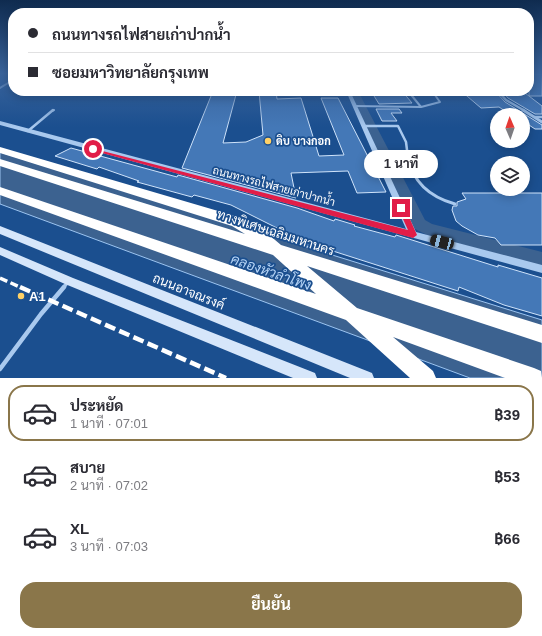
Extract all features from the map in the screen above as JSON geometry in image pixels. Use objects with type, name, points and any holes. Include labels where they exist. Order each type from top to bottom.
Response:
[{"type":"highway","points":[[0,150],[237,222],[263,238],[385,345],[423,376]]},
{"type":"highway","name":"ทางพิเศษเฉลิมมหานคร","points":[[0,162],[542,334]]},
{"type":"highway","points":[[0,191],[534,378]]},
{"type":"main road","name":"ถนนอาจณรงค์","points":[[0,230],[367,378]]},
{"type":"main road","points":[[0,251],[69,281],[310,378]]},
{"type":"street","points":[[351,96],[413,235]]},
{"type":"street","points":[[502,96],[506,100],[542,122]]},
{"type":"street","name":"ถนนทางรถไฟสายเก่าปากน้ำ","points":[[0,123],[542,269]]},
{"type":"lane","points":[[412,96],[421,107]]},
{"type":"lane","points":[[356,106],[421,107],[440,102],[436,96]]},
{"type":"lane","points":[[28,131],[54,110]]},
{"type":"lane","points":[[535,117],[542,117]]},
{"type":"lane","points":[[364,126],[398,126],[407,141],[410,167],[419,182],[434,196],[455,204]]},
{"type":"lane","points":[[0,369],[41,314],[69,281]]},
{"type":"water","name":"คลองหัวลำโพง","points":[[0,152],[542,320],[542,378],[470,378],[0,204]]},
{"type":"building","points":[[534,92],[542,92],[542,96],[534,96]]},
{"type":"building","points":[[211,96],[236,96],[223,143],[246,142],[263,135],[259,96],[277,96],[277,99],[301,98],[319,156],[344,155],[321,98],[338,98],[386,192],[357,193],[348,171],[291,173],[296,198],[182,168]]},
{"type":"building","points":[[374,96],[406,96],[412,103],[379,104]]},
{"type":"building","points":[[467,96],[500,96],[505,102],[515,108],[481,108]]},
{"type":"building","points":[[506,96],[529,96],[542,106],[542,114],[535,114],[530,111],[530,108],[525,108]]},
{"type":"building","points":[[376,109],[399,109],[402,113],[391,113],[397,121],[382,121]]},
{"type":"building","points":[[530,118],[542,125],[542,129],[535,129],[530,126]]},
{"type":"building","points":[[71,148],[177,177],[178,175],[297,208],[334,221],[335,219],[355,225],[354,226],[395,237],[396,235],[498,267],[498,265],[542,278],[542,316],[504,305],[459,287],[458,291],[311,244],[309,247],[281,233],[283,231],[231,205],[194,195],[192,197],[137,182],[139,181],[99,167],[97,169],[55,156]]},
{"type":"building","points":[[462,193],[490,193],[490,196],[530,196],[530,193],[542,193],[542,245],[501,245],[495,238],[478,235],[462,226],[456,221],[452,210],[453,206],[457,206],[457,202],[466,199]]},
{"type":"waterway","points":[[356,96],[419,224],[427,229],[542,259]]},
{"type":"railway","points":[[0,278],[22,288]]},
{"type":"railway","points":[[20,287],[226,378]]},
{"type":"place","name":"ดิบ บางกอก","points":[[268,141]]},
{"type":"place","name":"A1","points":[[21,296]]},
{"type":"route","points":[[93,149],[413,235],[401,208]]}]
